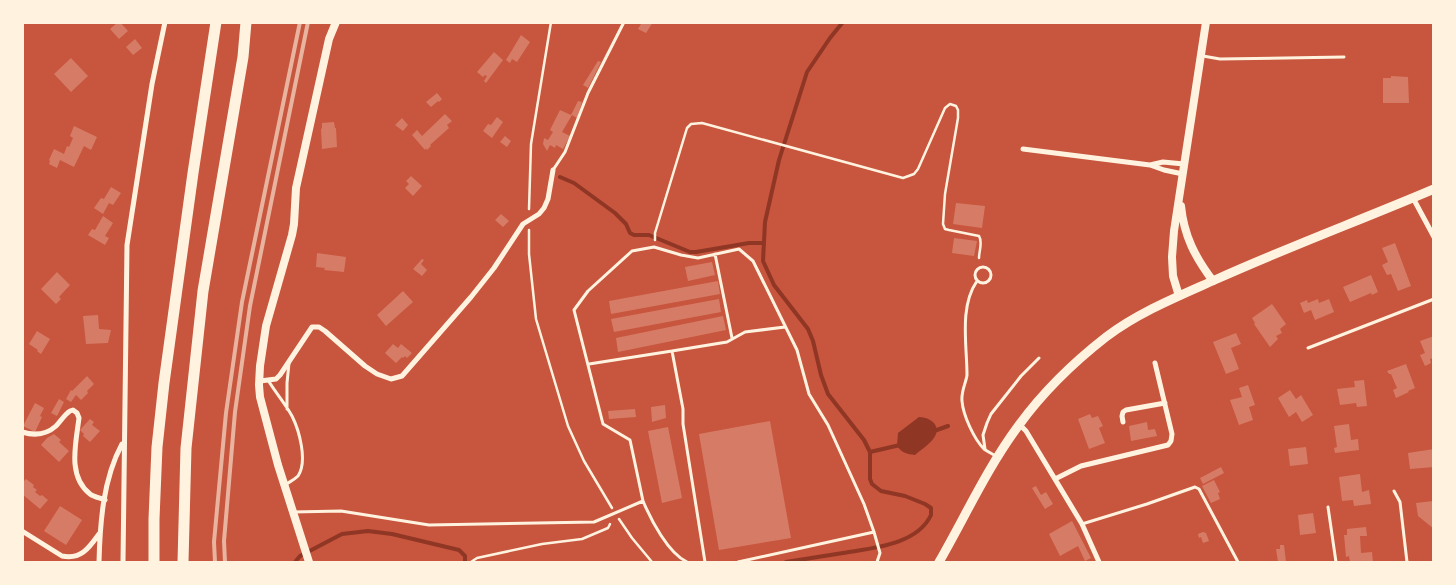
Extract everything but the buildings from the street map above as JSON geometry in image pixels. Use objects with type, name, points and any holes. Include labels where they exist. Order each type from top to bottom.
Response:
[{"type":"highway","points":[[154,562],[157,447],[164,383],[191,182],[216,22]]},
{"type":"highway","points":[[183,562],[186,448],[203,291],[243,57],[246,22]]},
{"type":"main road","points":[[939,562],[997,457],[1019,424],[1055,383],[1107,337],[1135,318],[1179,296],[1274,254],[1434,189]]},
{"type":"street","points":[[122,562],[127,246],[152,84],[165,22]]},
{"type":"street","points":[[309,562],[278,465],[260,397],[264,380],[260,366],[266,326],[292,235],[296,188],[329,39],[336,22]]},
{"type":"street","points":[[1179,296],[1173,276],[1173,244],[1206,22]]},
{"type":"street","points":[[1023,149],[1150,165],[1183,174]]},
{"type":"street","points":[[1150,165],[1163,162],[1184,164]]},
{"type":"street","points":[[264,380],[276,379],[280,375],[312,327],[319,327],[376,374],[391,379],[402,376],[471,297],[494,268],[523,224],[539,214],[544,208],[548,199],[553,170]]},
{"type":"street","points":[[1180,197],[1182,223],[1190,244],[1201,265],[1213,281]]},
{"type":"street","points":[[1413,198],[1434,237]]},
{"type":"street","points":[[1173,244],[1190,244]]},
{"type":"street","points":[[1055,479],[1081,466],[1168,445],[1172,434],[1154,363]]},
{"type":"street","points":[[1123,422],[1123,412],[1126,410],[1164,403]]},
{"type":"street","points":[[22,432],[36,436],[45,433],[56,426],[70,411],[73,410],[77,413],[79,418],[74,464],[77,474],[82,485],[91,494],[105,500]]},
{"type":"street","points":[[1019,424],[1026,431],[1082,524],[1099,562]]},
{"type":"street","points":[[99,562],[100,533],[107,485],[116,456],[124,441]]},
{"type":"street","points":[[22,531],[62,556],[69,557],[88,550],[100,533]]},
{"type":"lane","points":[[553,170],[565,152],[588,94],[624,22]]},
{"type":"lane","points":[[1200,56],[1220,59],[1344,57]]},
{"type":"lane","points":[[686,562],[676,555],[656,528],[643,502],[630,440],[603,424],[574,310],[588,291],[632,251],[654,247],[698,258],[739,249],[752,261],[797,350],[809,394],[828,425],[864,504],[878,541],[880,553],[876,562]]},
{"type":"lane","points":[[715,254],[732,338]]},
{"type":"lane","points":[[977,281],[987,282],[990,275],[989,270],[984,268],[977,270],[975,276],[977,281],[971,293],[966,318],[967,376],[962,391],[962,401],[975,437],[985,449],[997,457]]},
{"type":"lane","points":[[1308,348],[1434,299]]},
{"type":"lane","points":[[589,364],[727,342],[744,332],[785,327]]},
{"type":"lane","points":[[672,351],[683,409],[683,424],[706,562]]},
{"type":"lane","points":[[985,449],[983,435],[991,414],[1021,376],[1039,358]]},
{"type":"lane","points":[[287,409],[289,362]]},
{"type":"lane","points":[[264,380],[287,409],[298,430],[302,452],[302,467],[297,476],[284,485]]},
{"type":"lane","points":[[1082,524],[1147,504],[1195,486],[1199,490],[1238,562]]},
{"type":"lane","points":[[1394,491],[1400,502],[1407,562]]},
{"type":"lane","points":[[293,512],[341,511],[429,525],[594,522],[643,502]]},
{"type":"lane","points":[[1328,507],[1336,562]]},
{"type":"lane","points":[[738,562],[874,532]]},
{"type":"path","points":[[551,22],[531,144],[529,254],[536,319],[568,426],[584,461],[609,503]]},
{"type":"path","points":[[655,241],[688,128],[691,124],[702,123],[903,178],[914,174],[918,169],[945,108],[950,104],[956,106],[958,118],[945,194],[943,224],[949,230],[978,236],[980,238],[979,258]]},
{"type":"path","points":[[470,562],[477,558],[542,544],[582,539],[608,528],[610,515]]},
{"type":"path","points":[[620,521],[652,562]]},
{"type":"shaded area","points":[[919,417],[929,419],[934,423],[937,432],[932,441],[915,455],[907,454],[897,446],[898,433]]},
{"type":"waterway","points":[[786,562],[880,547],[893,543],[915,533],[931,515],[931,508],[925,504],[905,496],[881,491],[872,484],[870,479],[870,452],[864,440],[828,394],[808,329],[774,285],[763,261],[765,222],[779,160],[807,72],[843,22]]},
{"type":"waterway","points":[[560,177],[574,183],[615,213],[626,224],[630,233],[634,235],[649,235],[690,252],[749,243],[764,243]]},
{"type":"waterway","points":[[934,431],[948,426]]},
{"type":"waterway","points":[[870,452],[900,445]]},
{"type":"waterway","points":[[295,562],[300,556],[342,534],[368,531],[392,534],[459,550],[465,556],[465,562]]},
{"type":"railway","points":[[215,562],[214,542],[226,413],[242,302],[300,22]]},
{"type":"railway","points":[[225,562],[224,541],[235,412],[250,306],[308,22]]}]
